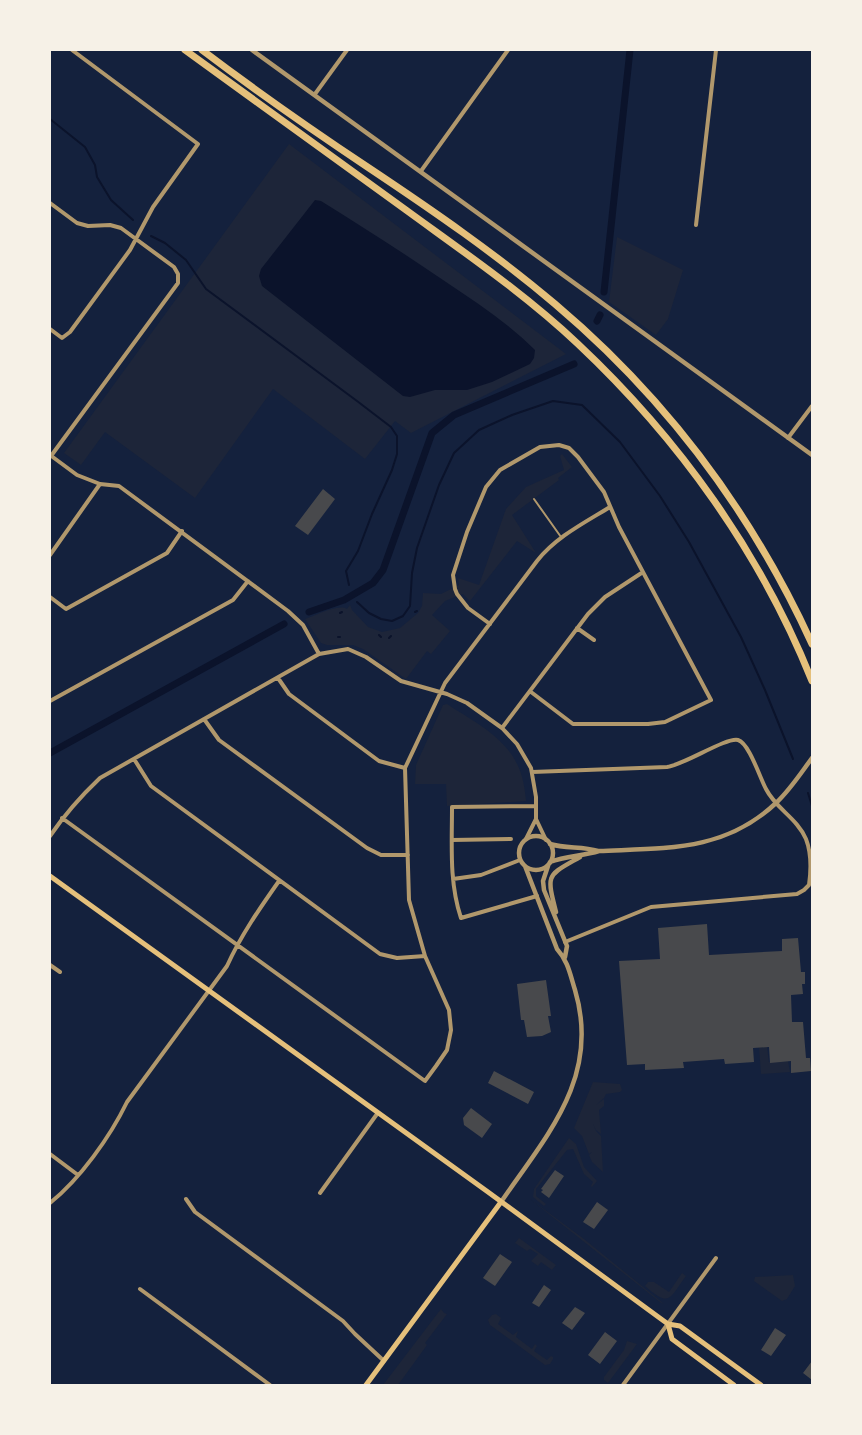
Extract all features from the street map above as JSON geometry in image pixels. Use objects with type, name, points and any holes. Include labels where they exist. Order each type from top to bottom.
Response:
[{"type":"highway","points":[[185,50],[492,273],[549,319],[598,364],[662,433],[692,470],[724,516],[771,595],[812,681]]},
{"type":"highway","points":[[202,50],[511,269],[554,303],[611,355],[679,430],[731,500],[770,561],[812,644]]},
{"type":"main road","points":[[50,876],[501,1202],[579,1261],[668,1324],[680,1326],[762,1385]]},
{"type":"main road","points":[[366,1385],[501,1202]]},
{"type":"main road","points":[[668,1324],[672,1339],[734,1385]]},
{"type":"street","points":[[50,329],[62,338],[70,332],[130,250],[153,207],[198,144],[72,50]]},
{"type":"street","points":[[252,50],[812,455]]},
{"type":"street","points":[[315,94],[347,50]]},
{"type":"street","points":[[421,171],[508,50]]},
{"type":"street","points":[[696,225],[716,50]]},
{"type":"street","points":[[50,203],[77,223],[88,226],[110,225],[121,228],[174,267],[178,274],[178,283],[51,456],[77,475],[100,484],[119,486],[182,531],[288,611],[303,625],[319,654]]},
{"type":"street","points":[[788,438],[812,406]]},
{"type":"street","points":[[490,624],[468,608],[457,594],[453,575],[467,532],[486,487],[500,470],[540,447],[559,445],[569,448],[604,492],[619,527],[711,700],[665,722],[648,724],[573,724],[531,692]]},
{"type":"street","points":[[50,555],[100,484]]},
{"type":"street","points":[[62,818],[425,1082],[446,1050],[451,1030],[449,1010],[425,956],[410,900],[405,768],[439,692],[537,561],[561,537],[610,507]]},
{"type":"street","points":[[50,597],[66,609],[167,553],[182,531]]},
{"type":"street","points":[[502,728],[588,614],[605,597],[644,572]]},
{"type":"street","points":[[50,702],[233,600],[248,581]]},
{"type":"street","points":[[578,628],[594,640]]},
{"type":"street","points":[[50,836],[81,795],[100,778],[319,654],[348,649],[366,657],[400,681],[439,692],[467,703],[502,728],[517,744],[532,772],[536,806],[536,818],[520,847],[520,860],[525,866],[557,949],[565,958]]},
{"type":"street","points":[[278,678],[289,694],[379,761],[405,768]]},
{"type":"street","points":[[204,719],[218,740],[367,848],[381,855],[408,855]]},
{"type":"street","points":[[532,772],[667,767],[677,765],[728,741],[738,740],[745,745],[767,792],[799,826],[807,843],[809,885],[801,892],[781,896],[650,907],[565,942]]},
{"type":"street","points":[[501,1202],[556,1123],[570,1095],[578,1070],[582,1045],[580,1007],[565,958],[566,946],[550,879],[557,870],[582,856],[599,851],[672,848],[707,842],[738,831],[755,821],[777,803],[812,758]]},
{"type":"street","points":[[134,759],[151,786],[380,954],[398,958],[425,956]]},
{"type":"street","points":[[536,806],[452,807],[452,840],[453,879],[461,918],[537,896]]},
{"type":"street","points":[[536,818],[552,850],[543,881],[544,890],[559,923]]},
{"type":"street","points":[[526,839],[540,836],[548,842],[561,847],[584,847],[599,851]]},
{"type":"street","points":[[452,840],[511,839]]},
{"type":"street","points":[[525,866],[535,870],[544,868],[549,863],[564,857],[582,856]]},
{"type":"street","points":[[453,879],[480,875],[520,860]]},
{"type":"street","points":[[50,1203],[67,1190],[116,1125],[127,1102],[227,966],[254,915],[279,880]]},
{"type":"street","points":[[50,965],[60,972]]},
{"type":"street","points":[[320,1193],[377,1114]]},
{"type":"street","points":[[50,1154],[78,1175]]},
{"type":"street","points":[[186,1199],[195,1212],[344,1321],[384,1361]]},
{"type":"street","points":[[623,1385],[716,1258]]},
{"type":"street","points":[[140,1289],[270,1385]]},
{"type":"lane","points":[[534,499],[561,537]]},
{"type":"shaded area","points":[[289,144],[566,354],[411,433],[395,421],[365,459],[273,389],[195,498],[105,432],[81,465],[64,453]]},
{"type":"shaded area","points":[[315,200],[321,201],[384,241],[503,322],[535,350],[534,358],[530,364],[492,382],[467,390],[435,390],[410,397],[403,396],[262,286],[259,276],[261,269]]},
{"type":"shaded area","points":[[617,237],[683,270],[668,319],[656,335],[609,302]]},
{"type":"shaded area","points":[[562,454],[572,467],[558,478],[559,480],[512,515],[536,553],[517,541],[470,601],[463,594],[445,601],[432,615],[450,631],[431,654],[427,651],[406,679],[363,649],[353,645],[327,645],[321,643],[305,619],[332,609],[347,609],[350,605],[352,610],[368,627],[382,632],[400,628],[418,613],[422,606],[423,593],[441,594],[459,585],[458,578],[479,585],[506,509],[526,487],[564,470],[560,456]]},
{"type":"shaded area","points":[[447,704],[486,729],[504,745],[519,768],[526,801],[447,806],[446,784],[415,784],[416,765],[443,705]]},
{"type":"shaded area","points":[[759,1047],[767,1047],[769,1062],[788,1061],[790,1072],[761,1074]]},
{"type":"shaded area","points":[[593,1082],[620,1084],[622,1090],[606,1094],[596,1105],[604,1099],[604,1106],[599,1110],[601,1134],[593,1124],[596,1131],[601,1136],[603,1172],[592,1162],[589,1155],[592,1152],[589,1154],[582,1136],[574,1128]]},
{"type":"shaded area","points":[[569,1138],[576,1144],[584,1167],[597,1181],[592,1187],[593,1182],[584,1174],[573,1149],[567,1150],[536,1189],[536,1196],[546,1204],[544,1206],[533,1197],[534,1189]]},
{"type":"shaded area","points":[[530,1199],[584,1239],[664,1304],[660,1302]]},
{"type":"shaded area","points":[[519,1238],[556,1265],[552,1270],[541,1262],[538,1266],[531,1261],[538,1254],[530,1249],[527,1251],[515,1243]]},
{"type":"shaded area","points":[[682,1273],[686,1276],[668,1298],[660,1297],[645,1286],[648,1282],[654,1282],[669,1292]]},
{"type":"shaded area","points":[[793,1275],[795,1286],[787,1299],[782,1301],[754,1281],[755,1277]]},
{"type":"shaded area","points":[[441,1309],[447,1314],[425,1343],[427,1345],[398,1385],[383,1385]]},
{"type":"shaded area","points":[[496,1314],[501,1318],[498,1324],[513,1335],[518,1331],[516,1337],[532,1349],[535,1344],[537,1346],[534,1351],[547,1360],[551,1356],[553,1357],[550,1364],[545,1365],[490,1325],[488,1320],[492,1315]]},
{"type":"shaded area","points":[[627,1341],[637,1344],[608,1383],[604,1380],[604,1377],[624,1350]]},
{"type":"building","points":[[323,489],[335,499],[308,535],[295,526]]},
{"type":"building","points":[[707,924],[709,955],[782,951],[782,939],[798,938],[801,972],[805,972],[805,984],[802,984],[803,994],[791,995],[792,1022],[803,1022],[806,1058],[810,1058],[811,1071],[791,1073],[791,1061],[770,1063],[769,1047],[753,1048],[754,1062],[725,1064],[724,1059],[683,1062],[684,1068],[645,1070],[645,1064],[627,1065],[619,961],[660,959],[658,928]]},
{"type":"building","points":[[546,980],[551,1016],[548,1016],[551,1032],[542,1036],[527,1037],[524,1020],[521,1020],[517,984]]},
{"type":"building","points":[[494,1071],[534,1092],[528,1104],[488,1083]]},
{"type":"building","points":[[471,1108],[492,1124],[482,1138],[464,1125],[463,1118]]},
{"type":"building","points":[[555,1170],[564,1176],[549,1198],[541,1192],[543,1190],[541,1189]]},
{"type":"building","points":[[597,1202],[608,1210],[594,1229],[583,1222]]},
{"type":"building","points":[[500,1254],[512,1262],[495,1286],[483,1278]]},
{"type":"building","points":[[544,1285],[551,1290],[539,1307],[532,1303]]},
{"type":"building","points":[[575,1307],[585,1313],[572,1330],[562,1323]]},
{"type":"building","points":[[775,1328],[786,1335],[771,1356],[761,1350]]},
{"type":"building","points":[[605,1332],[617,1341],[600,1364],[588,1355]]},
{"type":"building","points":[[812,1361],[812,1380],[803,1373]]},
{"type":"waterway","points":[[604,292],[630,50]]},
{"type":"waterway","points":[[50,119],[85,147],[95,165],[97,177],[111,200],[133,220]]},
{"type":"waterway","points":[[151,236],[165,243],[186,260],[206,289],[391,427],[397,436],[397,454],[392,470],[358,551],[346,571],[349,585]]},
{"type":"waterway","points":[[597,321],[600,315]]},
{"type":"waterway","points":[[309,612],[344,600],[373,583],[383,570],[432,433],[454,415],[574,364]]},
{"type":"waterway","points":[[357,602],[369,613],[381,619],[392,621],[403,616],[410,606],[412,573],[417,548],[439,485],[454,453],[479,430],[512,415],[553,401],[582,405],[620,442],[660,496],[689,542],[741,637],[793,759]]},
{"type":"waterway","points":[[50,753],[284,624]]},
{"type":"waterway","points":[[808,793],[812,806]]}]
